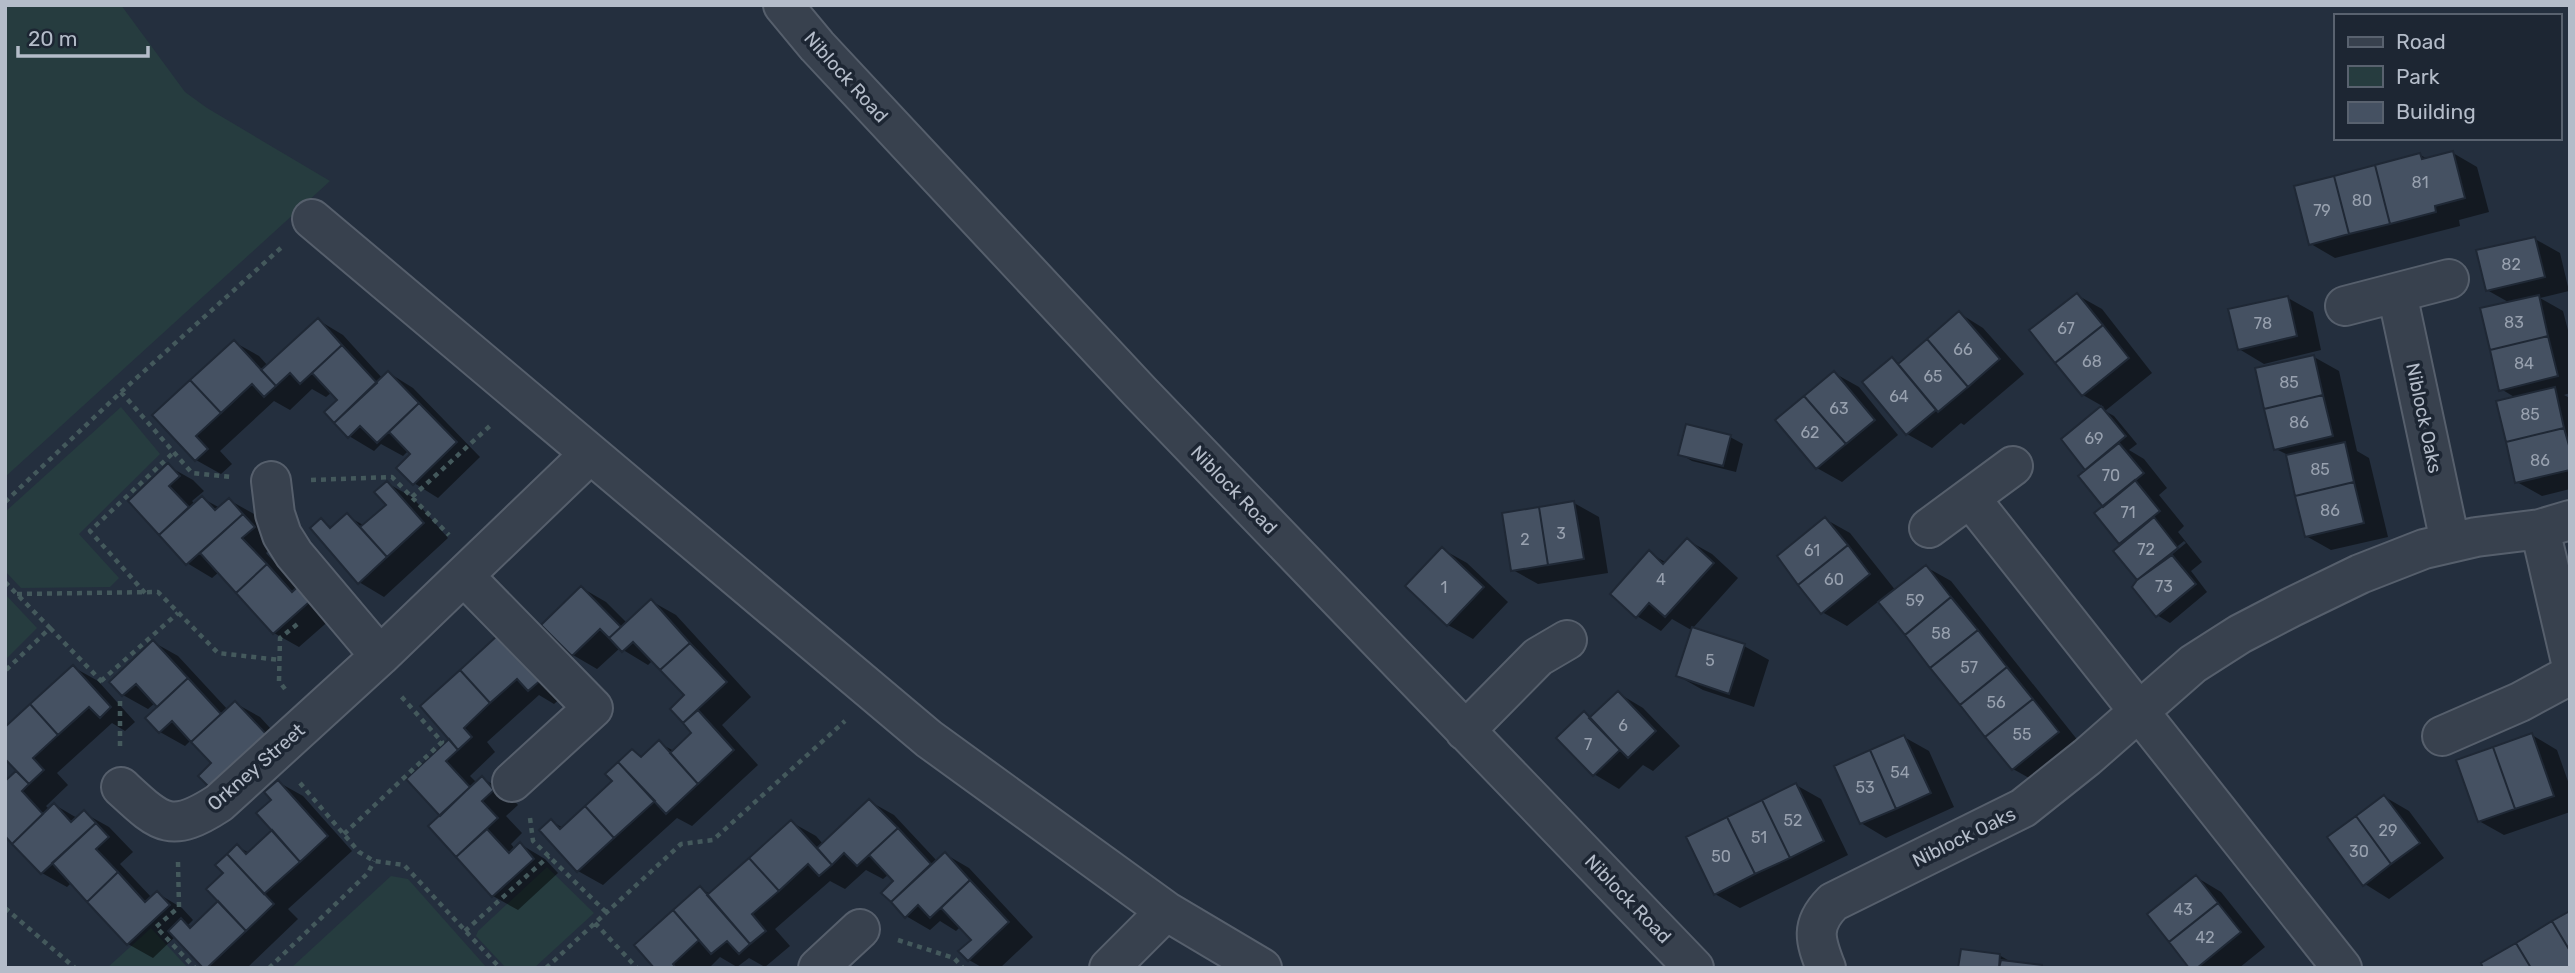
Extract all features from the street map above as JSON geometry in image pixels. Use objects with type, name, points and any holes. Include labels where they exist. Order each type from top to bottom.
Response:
[{"type":"street","name":"Niblock Road","points":[[783,5],[817,46],[1131,382],[1694,968]]},
{"type":"street","points":[[312,219],[929,739],[1166,911],[1262,968]]},
{"type":"street","points":[[2345,306],[2449,279]]},
{"type":"street","name":"Niblock Oaks","points":[[2397,293],[2450,542]]},
{"type":"street","name":"Orkney Street","points":[[177,823],[198,817],[219,803],[376,660],[590,454]]},
{"type":"street","points":[[1929,528],[2013,466]]},
{"type":"street","points":[[271,481],[275,514],[282,535],[294,555],[330,597],[376,660]]},
{"type":"street","points":[[1970,498],[2342,968]]},
{"type":"street","name":"Niblock Oaks","points":[[1826,968],[1818,946],[1816,929],[1821,914],[1833,902],[2023,808],[2087,757],[2193,664],[2240,634],[2360,574],[2424,549],[2450,542],[2555,525],[2570,657]]},
{"type":"street","points":[[464,576],[593,708],[512,782]]},
{"type":"street","points":[[1465,731],[1538,657],[1567,640]]},
{"type":"street","points":[[2442,736],[2520,702],[2570,675]]},
{"type":"street","points":[[121,787],[153,817],[177,823]]},
{"type":"street","points":[[1109,968],[1166,911]]},
{"type":"street","points":[[818,968],[860,929]]},
{"type":"path","points":[[5,502],[121,392],[312,219]]},
{"type":"path","points":[[412,497],[493,423]]},
{"type":"path","points":[[145,593],[90,531],[174,452]]},
{"type":"path","points":[[5,582],[103,683],[178,613]]},
{"type":"path","points":[[17,594],[158,592],[218,653],[280,660]]},
{"type":"path","points":[[330,597],[280,638],[279,681],[289,693],[282,745],[359,852],[374,861],[404,865],[500,968]]},
{"type":"path","points":[[5,671],[50,628]]},
{"type":"path","points":[[344,834],[442,742],[376,660]]},
{"type":"path","points":[[546,968],[681,844],[713,839],[851,716]]},
{"type":"path","points":[[512,782],[530,816],[533,841],[606,912]]},
{"type":"path","points":[[177,823],[179,907],[156,927],[195,968]]},
{"type":"path","points":[[465,931],[549,856]]},
{"type":"path","points":[[269,968],[368,873],[374,861]]},
{"type":"path","points":[[5,908],[75,968]]},
{"type":"path","points":[[595,923],[637,968]]},
{"type":"path","points":[[860,929],[954,958],[963,968]]},
{"type":"green space","points":[[5,5],[121,5],[185,92],[207,108],[330,181],[5,477]]},
{"type":"green space","points":[[121,407],[160,454],[79,534],[119,578],[110,587],[21,588],[5,571],[5,512]]},
{"type":"green space","points":[[5,594],[37,628],[5,660]]},
{"type":"green space","points":[[547,867],[594,913],[534,968],[506,968],[476,936],[478,931]]},
{"type":"green space","points":[[391,876],[408,879],[487,968],[291,968]]},
{"type":"green space","points":[[151,928],[188,968],[107,968]]},
{"type":"building","points":[[2453,151],[2465,198],[2435,206],[2436,212],[2390,224],[2375,165],[2420,153],[2422,159]]},
{"type":"building","points":[[2375,165],[2390,224],[2349,234],[2334,176]]},
{"type":"building","points":[[2334,176],[2349,234],[2309,245],[2294,186]]},
{"type":"building","points":[[2535,237],[2545,277],[2486,291],[2476,250]]},
{"type":"building","points":[[2077,293],[2103,325],[2055,363],[2029,330]]},
{"type":"building","points":[[2539,295],[2548,336],[2490,350],[2480,308]]},
{"type":"building","points":[[2288,296],[2297,336],[2238,350],[2228,309]]},
{"type":"building","points":[[1959,311],[2000,359],[1968,387],[1927,339]]},
{"type":"building","points":[[318,318],[342,345],[300,384],[290,373],[276,386],[261,370]]},
{"type":"building","points":[[2103,325],[2129,358],[2082,396],[2055,363]]},
{"type":"building","points":[[2548,336],[2558,376],[2499,391],[2490,350]]},
{"type":"building","points":[[1927,339],[1968,387],[1938,412],[1898,364]]},
{"type":"building","points":[[234,340],[276,386],[264,397],[252,384],[221,413],[190,380]]},
{"type":"building","points":[[342,345],[377,383],[334,423],[324,412],[337,400],[312,373]]},
{"type":"building","points":[[2314,355],[2323,395],[2264,409],[2255,368]]},
{"type":"building","points":[[1892,357],[1936,410],[1906,435],[1862,382]]},
{"type":"building","points":[[388,371],[419,403],[377,443],[360,426],[348,438],[334,423]]},
{"type":"building","points":[[1834,371],[1875,420],[1846,444],[1804,396]]},
{"type":"building","points":[[190,380],[221,413],[196,436],[208,449],[195,461],[152,415]]},
{"type":"building","points":[[2555,387],[2564,428],[2506,442],[2496,401]]},
{"type":"building","points":[[2323,395],[2333,436],[2274,450],[2264,409]]},
{"type":"building","points":[[1804,396],[1846,444],[1816,469],[1775,420]]},
{"type":"building","points":[[419,403],[457,442],[413,485],[396,468],[410,454],[389,432]]},
{"type":"building","points":[[2101,406],[2126,436],[2085,470],[2061,439]]},
{"type":"building","points":[[1686,424],[1731,435],[1723,466],[1678,455]]},
{"type":"building","points":[[2564,428],[2570,449],[2570,470],[2515,483],[2506,442]]},
{"type":"building","points":[[2345,442],[2354,482],[2295,496],[2286,455]]},
{"type":"building","points":[[2119,443],[2144,473],[2103,507],[2078,476]]},
{"type":"building","points":[[168,463],[180,476],[169,486],[189,507],[159,535],[128,501]]},
{"type":"building","points":[[2135,480],[2160,511],[2119,544],[2094,513]]},
{"type":"building","points":[[387,481],[424,523],[387,557],[360,527],[386,505],[374,492]]},
{"type":"building","points":[[2354,482],[2364,523],[2305,537],[2295,496]]},
{"type":"building","points":[[202,496],[215,510],[229,498],[243,514],[186,565],[159,535]]},
{"type":"building","points":[[1574,501],[1584,559],[1548,565],[1539,507]]},
{"type":"building","points":[[1539,507],[1548,565],[1511,571],[1502,513]]},
{"type":"building","points":[[347,513],[387,557],[358,584],[310,528],[321,518],[330,528]]},
{"type":"building","points":[[243,514],[255,527],[242,538],[267,564],[236,593],[200,553]]},
{"type":"building","points":[[1825,517],[1848,545],[1798,585],[1777,556]]},
{"type":"building","points":[[2154,517],[2178,548],[2137,580],[2113,551]]},
{"type":"building","points":[[1687,538],[1714,563],[1665,617],[1649,603],[1636,618],[1610,594],[1649,550],[1663,564]]},
{"type":"building","points":[[1848,545],[1870,574],[1821,614],[1798,585]]},
{"type":"building","points":[[1442,547],[1484,587],[1447,626],[1405,586]]},
{"type":"building","points":[[2172,555],[2196,584],[2156,617],[2132,587],[2137,580]]},
{"type":"building","points":[[267,564],[292,592],[303,582],[316,596],[273,634],[236,593]]},
{"type":"building","points":[[1926,565],[1951,597],[1905,635],[1878,602]]},
{"type":"building","points":[[581,586],[621,627],[609,638],[600,629],[572,656],[541,625]]},
{"type":"building","points":[[1951,597],[1978,630],[1930,668],[1905,635]]},
{"type":"building","points":[[651,599],[690,643],[660,670],[633,642],[622,652],[609,638]]},
{"type":"building","points":[[1692,627],[1745,644],[1729,694],[1676,676]]},
{"type":"building","points":[[1978,630],[2007,667],[1960,705],[1930,668]]},
{"type":"building","points":[[498,635],[541,680],[528,691],[517,679],[490,703],[460,670]]},
{"type":"building","points":[[153,640],[188,678],[157,707],[136,684],[122,696],[109,682]]},
{"type":"building","points":[[690,643],[727,682],[683,723],[670,709],[684,695],[660,670]]},
{"type":"building","points":[[73,665],[111,707],[100,718],[89,707],[58,735],[30,704]]},
{"type":"building","points":[[2007,667],[2033,699],[1985,737],[1960,705]]},
{"type":"building","points":[[460,670],[490,703],[464,728],[472,737],[458,750],[420,706]]},
{"type":"building","points":[[188,678],[221,714],[191,742],[172,721],[159,733],[145,718]]},
{"type":"building","points":[[1618,691],[1656,731],[1628,758],[1589,718]]},
{"type":"building","points":[[2033,699],[2059,732],[2012,770],[1985,737]]},
{"type":"building","points":[[235,701],[268,736],[212,790],[198,776],[211,763],[191,742]]},
{"type":"building","points":[[30,704],[58,735],[33,758],[44,770],[29,784],[5,759],[5,727]]},
{"type":"building","points":[[698,710],[734,750],[698,784],[670,753],[691,733],[683,723]]},
{"type":"building","points":[[1584,711],[1620,750],[1593,776],[1556,738]]},
{"type":"building","points":[[2532,733],[2554,796],[2515,809],[2493,747]]},
{"type":"building","points":[[1904,735],[1931,793],[1896,809],[1870,750]]},
{"type":"building","points":[[449,739],[458,750],[446,761],[470,787],[440,816],[406,779]]},
{"type":"building","points":[[659,740],[698,784],[666,814],[618,762],[632,749],[641,757]]},
{"type":"building","points":[[2493,747],[2515,809],[2478,822],[2456,760]]},
{"type":"building","points":[[1870,750],[1896,809],[1860,824],[1834,766]]},
{"type":"building","points":[[618,762],[655,801],[614,838],[585,806],[612,781],[605,774]]},
{"type":"building","points":[[16,771],[29,784],[22,791],[43,814],[12,844],[5,836],[5,781]]},
{"type":"building","points":[[482,776],[494,790],[482,801],[498,818],[456,857],[428,826]]},
{"type":"building","points":[[278,780],[328,836],[300,862],[256,813],[271,800],[264,792]]},
{"type":"building","points":[[1796,783],[1824,841],[1790,858],[1762,800]]},
{"type":"building","points":[[2384,795],[2420,843],[2391,864],[2356,816]]},
{"type":"building","points":[[869,799],[898,828],[857,866],[844,853],[832,865],[817,848]]},
{"type":"building","points":[[1762,800],[1790,858],[1755,874],[1727,817]]},
{"type":"building","points":[[54,803],[71,822],[84,810],[96,823],[41,874],[12,844]]},
{"type":"building","points":[[585,806],[614,838],[577,872],[539,830],[551,819],[560,829]]},
{"type":"building","points":[[2356,816],[2391,864],[2363,886],[2327,837]]},
{"type":"building","points":[[1727,817],[1755,874],[1714,895],[1686,837]]},
{"type":"building","points":[[791,820],[832,865],[819,876],[808,864],[779,891],[749,858]]},
{"type":"building","points":[[96,823],[109,837],[96,849],[118,872],[87,902],[52,863]]},
{"type":"building","points":[[898,828],[931,864],[891,902],[881,893],[893,881],[869,855]]},
{"type":"building","points":[[487,829],[509,853],[520,842],[534,859],[492,897],[456,857]]},
{"type":"building","points":[[272,830],[300,862],[264,894],[227,854],[237,844],[246,854]]},
{"type":"building","points":[[945,852],[970,880],[930,918],[918,905],[905,918],[891,902]]},
{"type":"building","points":[[227,854],[274,904],[246,931],[206,889],[223,873],[215,865]]},
{"type":"building","points":[[749,858],[779,891],[752,914],[766,931],[750,944],[707,895]]},
{"type":"building","points":[[118,872],[145,902],[157,891],[170,905],[127,945],[87,902]]},
{"type":"building","points":[[2196,875],[2218,903],[2169,942],[2147,914]]},
{"type":"building","points":[[970,880],[1009,922],[968,961],[958,951],[971,940],[941,908]]},
{"type":"building","points":[[700,886],[750,944],[739,954],[727,941],[711,954],[673,910]]},
{"type":"building","points":[[218,901],[246,931],[207,968],[203,968],[168,931],[181,918],[190,928]]},
{"type":"building","points":[[2218,903],[2241,932],[2197,968],[2189,968],[2169,942]]},
{"type":"building","points":[[673,910],[699,940],[673,964],[676,968],[654,968],[634,945]]},
{"type":"building","points":[[2570,911],[2570,951],[2552,921]]},
{"type":"building","points":[[2552,921],[2570,951],[2570,968],[2531,968],[2516,943]]},
{"type":"building","points":[[2516,943],[2531,968],[2483,968],[2481,963]]},
{"type":"building","points":[[1961,949],[2000,954],[1999,968],[1958,968]]},
{"type":"building","points":[[2001,960],[2042,965],[2042,968],[1999,968]]}]
